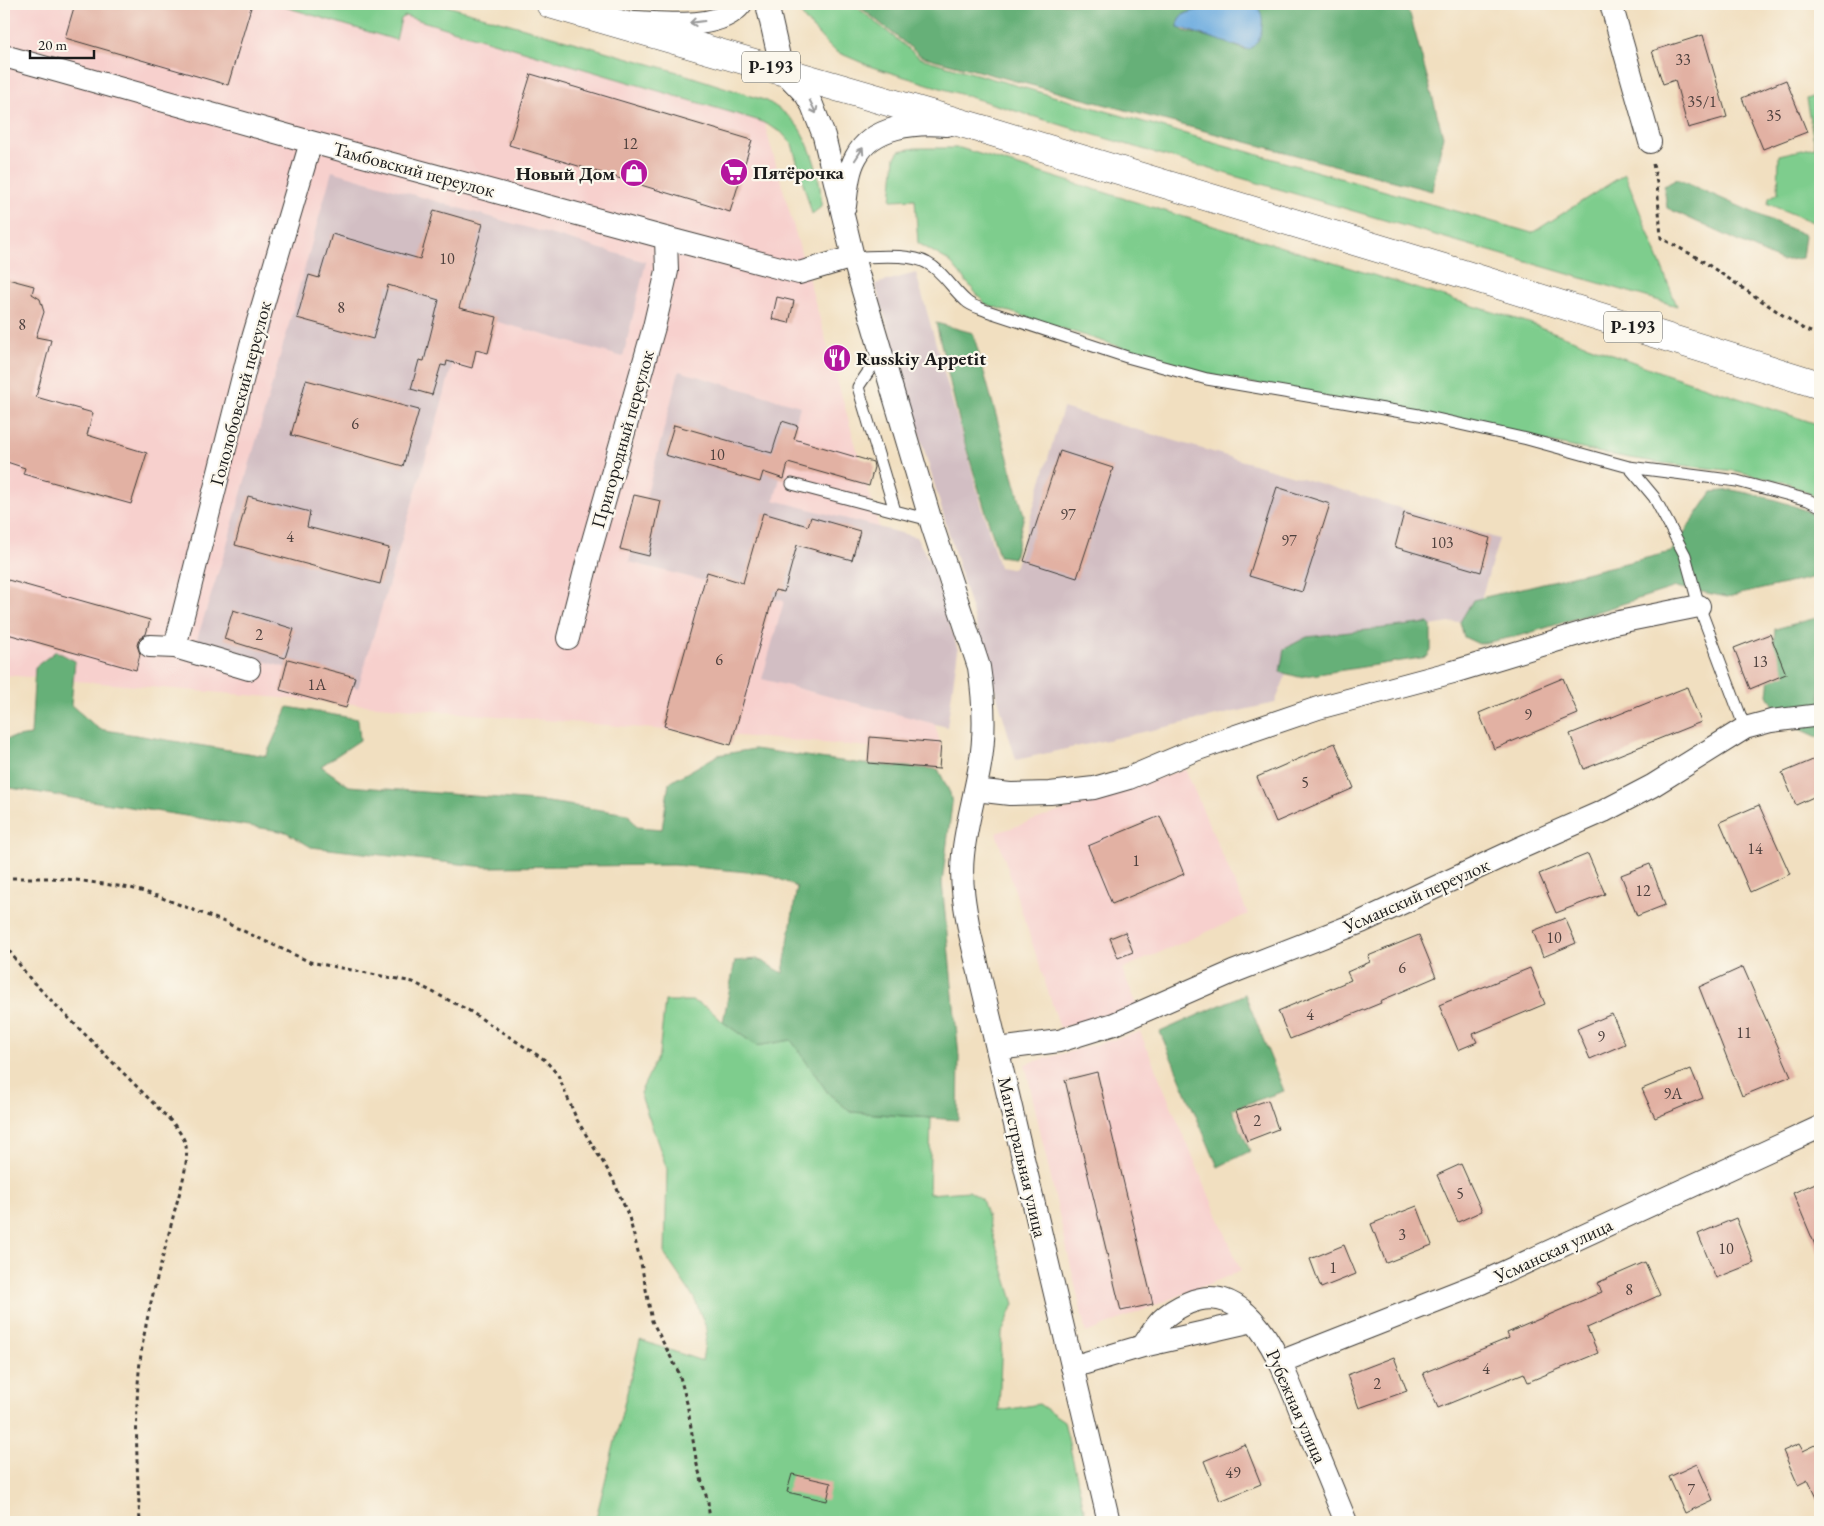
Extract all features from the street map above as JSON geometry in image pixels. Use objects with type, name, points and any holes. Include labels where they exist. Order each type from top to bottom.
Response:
[{"type":"highway","name":"Р-193","points":[[550,4],[982,129],[1820,384]]},
{"type":"street","points":[[612,22],[684,24],[701,22],[720,18],[741,4]]},
{"type":"street","points":[[767,4],[782,70]]},
{"type":"street","points":[[1611,4],[1650,142]]},
{"type":"street","name":"Тамбовский переулок","points":[[4,56],[311,142],[799,272],[853,257]]},
{"type":"street","name":"Магистральная улица","points":[[782,70],[806,95],[814,109],[824,136],[853,257],[930,520],[978,667],[983,691],[984,729],[980,764],[963,856],[964,900],[970,934],[1109,1522]]},
{"type":"street","points":[[843,217],[852,165],[859,152],[871,140],[900,127],[912,124],[982,129]]},
{"type":"street","name":"Гололобовский переулок","points":[[175,647],[251,345],[311,142]]},
{"type":"street","name":"Пригородный переулок","points":[[568,638],[589,555],[654,327],[667,271],[666,238]]},
{"type":"street","points":[[975,790],[1010,794],[1050,793],[1094,788],[1129,778],[1195,750],[1318,708],[1453,672],[1614,623],[1699,606]]},
{"type":"street","points":[[150,646],[175,647],[249,669]]},
{"type":"street","name":"Усманский переулок","points":[[998,1049],[1059,1040],[1114,1024],[1233,972],[1360,922],[1604,811],[1652,786],[1745,728],[1771,721],[1820,715]]},
{"type":"street","name":"Усманская улица","points":[[1280,1362],[1481,1283],[1820,1127]]},
{"type":"street","name":"Рубежная улица","points":[[1143,1346],[1157,1322],[1183,1305],[1206,1297],[1218,1297],[1231,1302],[1243,1310],[1260,1328],[1280,1362],[1346,1522]]},
{"type":"street","points":[[1072,1367],[1143,1346],[1253,1321]]},
{"type":"lane","points":[[853,257],[899,258],[927,263],[938,271],[967,302],[987,311],[1127,357],[1207,379],[1428,417],[1527,439],[1629,468],[1737,481],[1808,500],[1820,506]]},
{"type":"lane","points":[[881,353],[858,387],[895,511]]},
{"type":"lane","points":[[1629,468],[1654,497],[1685,556],[1699,606],[1745,728]]},
{"type":"lane","points":[[792,484],[930,520]]},
{"type":"path","points":[[1650,142],[1657,183],[1661,238],[1698,258],[1804,330],[1820,335]]},
{"type":"path","points":[[4,878],[76,880],[131,888],[158,896],[222,921],[310,962],[413,982],[468,1010],[545,1060],[558,1075],[577,1120],[612,1177],[629,1217],[641,1263],[652,1321],[679,1374],[687,1403],[698,1464],[708,1502],[710,1522]]},
{"type":"path","points":[[4,944],[32,980],[172,1123],[186,1144],[186,1160],[153,1293],[140,1363],[138,1406],[140,1522]]},
{"type":"shaded area","points":[[4,4],[417,4],[764,122],[943,753],[4,675]]},
{"type":"shaded area","points":[[332,171],[646,262],[623,357],[466,313],[441,406],[358,688],[196,642],[226,548]]},
{"type":"shaded area","points":[[916,273],[999,567],[1011,569],[1016,565],[1063,408],[1342,490],[1499,539],[1475,619],[1297,647],[1275,703],[1016,760],[875,284]]},
{"type":"shaded area","points":[[679,371],[800,406],[774,500],[916,537],[932,565],[958,650],[947,727],[762,679],[784,601],[629,562]]},
{"type":"shaded area","points":[[1185,769],[1248,914],[1122,969],[1137,1005],[1117,1015],[1060,1028],[996,833]]},
{"type":"shaded area","points":[[1140,1032],[1241,1271],[1086,1333],[1025,1064]]},
{"type":"green space","points":[[275,4],[440,4],[671,70],[767,101],[793,120],[804,137],[818,177],[821,207],[812,214],[792,144],[781,132],[760,121],[405,16],[401,19],[396,40]]},
{"type":"green space","points":[[652,4],[709,4],[681,8]]},
{"type":"green space","points":[[794,4],[853,4],[920,58],[1532,233],[1625,174],[1677,306],[1081,131],[872,67],[837,52],[830,47],[806,21]]},
{"type":"green space","points":[[856,4],[1236,4],[1191,11],[1183,15],[1179,20],[1178,27],[1184,31],[1221,40],[1245,50],[1261,30],[1261,15],[1252,4],[1402,4],[1410,14],[1443,136],[1432,191],[921,56]]},
{"type":"green space","points":[[1820,94],[1820,225],[1768,204],[1769,198],[1778,193],[1779,155],[1815,147],[1806,99]]},
{"type":"green space","points":[[915,148],[960,148],[1529,323],[1663,373],[1820,425],[1820,499],[1788,483],[1735,471],[1661,463],[1612,455],[1206,374],[985,304],[949,261],[918,243],[915,199],[891,200],[895,157],[899,151]]},
{"type":"green space","points":[[1677,179],[1805,235],[1802,258],[1781,261],[1667,208],[1664,186]]},
{"type":"green space","points":[[936,323],[973,333],[1024,515],[1014,558],[999,556],[963,437]]},
{"type":"green space","points":[[1732,490],[1777,500],[1820,517],[1820,576],[1727,597],[1676,587],[1523,635],[1479,644],[1464,637],[1460,622],[1473,600],[1671,552],[1712,492]]},
{"type":"green space","points":[[1820,617],[1820,738],[1782,721],[1768,695],[1775,629]]},
{"type":"green space","points":[[1428,623],[1431,626],[1431,651],[1427,657],[1299,677],[1280,672],[1284,649],[1307,637]]},
{"type":"green space","points":[[56,651],[75,661],[71,705],[99,729],[266,756],[288,707],[358,719],[360,740],[321,766],[349,786],[548,802],[628,814],[637,827],[662,829],[669,783],[718,755],[754,749],[863,764],[938,769],[950,793],[952,804],[942,883],[959,1056],[958,1120],[851,1112],[828,1093],[791,1040],[757,1046],[723,1022],[735,961],[758,959],[783,973],[797,887],[768,874],[674,865],[486,867],[311,847],[286,832],[4,787],[4,739],[31,735],[35,667]]},
{"type":"green space","points":[[1245,994],[1284,1091],[1232,1109],[1250,1151],[1218,1167],[1160,1032]]},
{"type":"green space","points":[[665,1001],[692,1001],[708,1008],[723,1022],[757,1046],[791,1039],[828,1093],[851,1112],[931,1118],[929,1194],[969,1191],[982,1199],[1014,1304],[1002,1333],[999,1411],[1039,1404],[1064,1421],[1087,1522],[595,1522],[640,1340],[702,1361],[707,1330],[694,1298],[665,1255],[667,1169],[640,1093],[659,1054]]},
{"type":"water","points":[[1236,4],[1252,4],[1260,10],[1262,26],[1260,37],[1249,50],[1178,27],[1179,18],[1188,13]]},
{"type":"building","points":[[75,4],[252,4],[228,85],[65,38]]},
{"type":"building","points":[[1703,35],[1727,117],[1688,128],[1675,80],[1663,84],[1652,51]]},
{"type":"building","points":[[531,74],[752,140],[730,212],[509,145]]},
{"type":"building","points":[[1786,80],[1807,132],[1763,149],[1742,98]]},
{"type":"building","points":[[434,210],[483,224],[459,308],[497,317],[488,353],[476,350],[472,368],[447,361],[446,366],[441,365],[432,395],[411,389],[419,360],[424,361],[439,300],[388,285],[373,339],[297,318],[309,275],[319,278],[332,234],[420,259]]},
{"type":"building","points":[[4,278],[34,286],[32,294],[40,299],[44,312],[36,337],[51,340],[36,397],[93,413],[87,435],[147,453],[131,504],[23,474],[25,468],[4,461]]},
{"type":"building","points":[[777,297],[794,301],[789,323],[772,319]]},
{"type":"building","points":[[306,380],[419,410],[403,466],[291,435]]},
{"type":"building","points":[[782,421],[798,426],[794,439],[873,462],[874,467],[869,486],[788,463],[784,479],[763,472],[760,482],[665,455],[674,425],[772,453]]},
{"type":"building","points":[[1060,451],[1113,468],[1077,578],[1024,561]]},
{"type":"building","points":[[1277,487],[1330,504],[1302,592],[1249,576]]},
{"type":"building","points":[[634,495],[661,501],[649,556],[620,549]]},
{"type":"building","points":[[248,496],[310,512],[307,527],[389,548],[380,584],[235,545]]},
{"type":"building","points":[[763,513],[808,526],[811,517],[860,531],[852,560],[797,545],[784,592],[775,590],[731,745],[664,726],[707,572],[743,583]]},
{"type":"building","points":[[1404,513],[1490,538],[1481,572],[1395,547]]},
{"type":"building","points":[[8,580],[150,620],[146,634],[139,639],[137,645],[140,654],[136,670],[4,633],[4,595]]},
{"type":"building","points":[[233,610],[294,629],[285,658],[224,639]]},
{"type":"building","points":[[1770,634],[1786,674],[1750,689],[1734,648]]},
{"type":"building","points":[[288,659],[355,677],[346,708],[280,690]]},
{"type":"building","points":[[1563,678],[1578,714],[1494,749],[1479,713]]},
{"type":"building","points":[[1687,687],[1701,722],[1584,769],[1570,734]]},
{"type":"building","points":[[870,737],[941,743],[939,769],[868,763]]},
{"type":"building","points":[[1335,743],[1354,788],[1276,822],[1257,777]]},
{"type":"building","points":[[1820,757],[1820,794],[1796,805],[1782,773]]},
{"type":"building","points":[[1759,805],[1790,874],[1750,892],[1720,822]]},
{"type":"building","points":[[1160,816],[1184,874],[1112,904],[1088,846]]},
{"type":"building","points":[[1588,854],[1605,894],[1556,913],[1539,874]]},
{"type":"building","points":[[1650,864],[1665,905],[1637,916],[1621,875]]},
{"type":"building","points":[[1565,918],[1576,943],[1543,957],[1533,931]]},
{"type":"building","points":[[1125,932],[1133,952],[1118,958],[1110,938]]},
{"type":"building","points":[[1419,935],[1436,977],[1380,1001],[1381,1003],[1290,1039],[1278,1011],[1351,980],[1347,972],[1370,962],[1368,956]]},
{"type":"building","points":[[1743,967],[1791,1076],[1742,1096],[1699,987]]},
{"type":"building","points":[[1530,968],[1545,1004],[1473,1034],[1477,1042],[1458,1050],[1439,1005]]},
{"type":"building","points":[[1612,1014],[1625,1044],[1590,1059],[1577,1029]]},
{"type":"building","points":[[1691,1069],[1703,1098],[1655,1118],[1642,1089]]},
{"type":"building","points":[[1097,1072],[1153,1304],[1121,1311],[1065,1080]]},
{"type":"building","points":[[1268,1100],[1278,1129],[1247,1141],[1236,1111]]},
{"type":"building","points":[[1461,1164],[1482,1211],[1458,1222],[1437,1175]]},
{"type":"building","points":[[1820,1181],[1820,1257],[1793,1193]]},
{"type":"building","points":[[1417,1206],[1432,1245],[1386,1263],[1371,1224]]},
{"type":"building","points":[[1736,1218],[1754,1263],[1716,1278],[1698,1234]]},
{"type":"building","points":[[1344,1245],[1356,1274],[1321,1288],[1310,1259]]},
{"type":"building","points":[[1645,1262],[1660,1295],[1587,1328],[1598,1353],[1528,1382],[1524,1373],[1438,1408],[1423,1373],[1509,1338],[1507,1333],[1602,1292],[1597,1283]]},
{"type":"building","points":[[1394,1357],[1407,1391],[1359,1408],[1347,1375]]},
{"type":"building","points":[[1820,1443],[1820,1505],[1808,1480],[1798,1485],[1783,1451],[1799,1444],[1803,1451]]},
{"type":"building","points":[[1245,1444],[1261,1484],[1220,1501],[1204,1461]]},
{"type":"building","points":[[1697,1464],[1713,1500],[1685,1513],[1669,1477]]},
{"type":"building","points":[[792,1474],[831,1483],[827,1501],[787,1492]]},
{"type":"place","name":"Пятёрочка","points":[[734,172]]},
{"type":"place","name":"Новый Дом","points":[[634,173]]},
{"type":"place","name":"Russkiy Appetit","points":[[837,358]]}]
